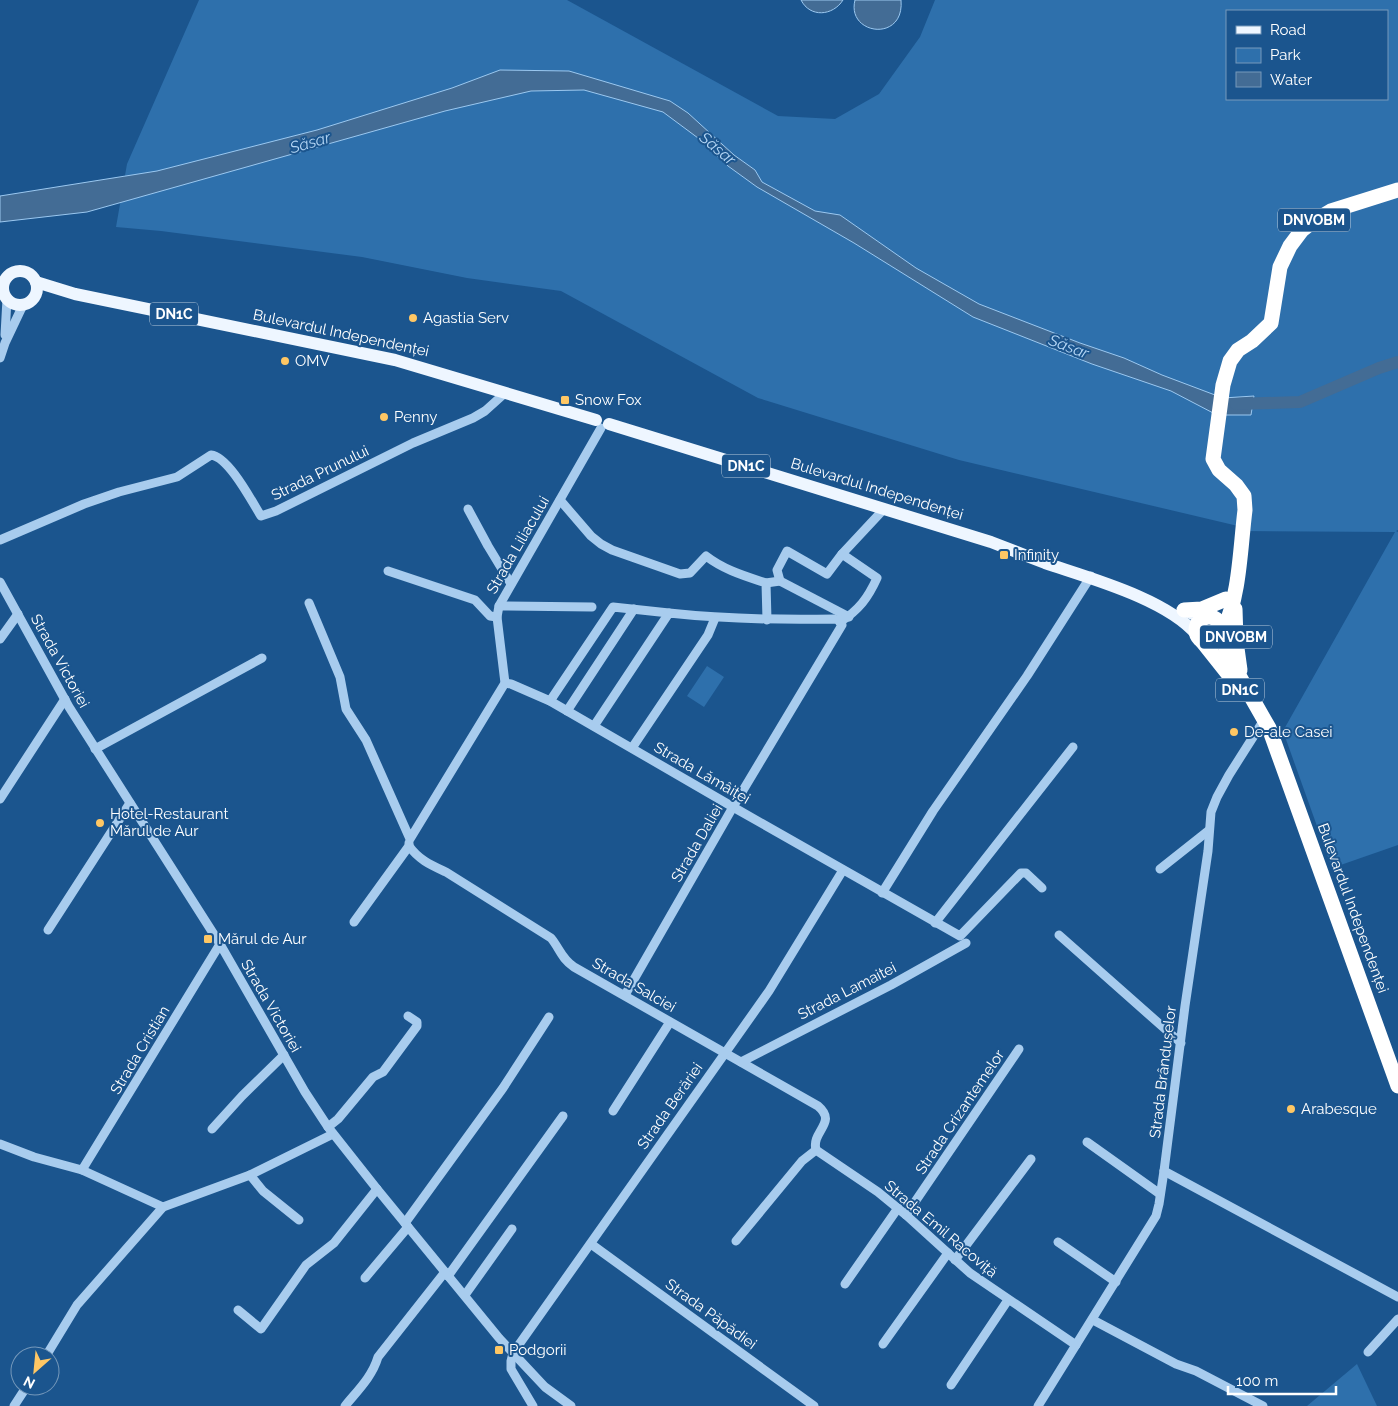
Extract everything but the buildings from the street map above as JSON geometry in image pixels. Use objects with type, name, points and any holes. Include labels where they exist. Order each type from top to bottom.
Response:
[{"type":"highway","name":"DNVOBM","points":[[1222,634],[1228,619],[1230,598],[1237,574],[1245,510],[1244,496],[1236,485],[1219,470],[1213,459],[1223,385],[1230,361],[1238,350],[1263,332],[1271,323],[1280,267],[1294,240],[1310,222],[1331,211],[1398,190]]},
{"type":"highway","name":"DNVOBM","points":[[1184,610],[1202,609],[1230,598]]},
{"type":"highway","name":"DNVOBM","points":[[1206,617],[1230,598]]},
{"type":"highway","name":"DNVOBM","points":[[1230,598],[1241,677]]},
{"type":"highway","points":[[1206,617],[1197,624],[1200,638],[1214,642],[1222,634]]},
{"type":"highway","name":"DN1C","points":[[1206,617],[1216,618],[1221,622],[1222,634]]},
{"type":"highway","name":"Bulevardul Independenței","points":[[1222,634],[1233,665],[1269,728],[1398,1086]]},
{"type":"highway","name":"Bulevardul Independenței","points":[[1200,638],[1236,683],[1274,742]]},
{"type":"main road","name":"DN1C","points":[[3,293],[2,285],[5,274],[14,271],[25,271],[34,277],[36,282]]},
{"type":"main road","name":"Bulevardul Independenței","points":[[36,282],[75,294],[395,360],[991,542],[1040,554],[1101,573],[1184,610],[1206,617]]},
{"type":"main road","points":[[3,293],[12,303],[23,305],[34,297],[37,290],[36,282]]},
{"type":"main road","name":"Bulevardul Independenței","points":[[34,297],[75,294]]},
{"type":"main road","name":"Bulevardul Independenței","points":[[991,542],[1047,563],[1091,576],[1154,604],[1187,624],[1200,638]]},
{"type":"street","points":[[3,293],[5,343]]},
{"type":"street","points":[[0,358],[23,305]]},
{"type":"street","name":"Strada Prunului","points":[[0,540],[84,504],[119,492],[176,477],[211,455],[218,457],[236,477],[260,516],[276,511],[413,442],[473,418],[485,411],[505,393]]},
{"type":"street","name":"Strada Liliacului","points":[[505,683],[497,617],[499,606],[602,424]]},
{"type":"street","points":[[560,500],[591,536],[612,550],[680,574],[690,573],[706,556],[727,570],[766,583],[780,580]]},
{"type":"street","points":[[468,509],[511,584]]},
{"type":"street","points":[[843,622],[780,580],[777,570],[788,551],[827,574],[842,554],[884,509]]},
{"type":"street","name":"Strada Daliei","points":[[625,995],[733,807],[843,622],[855,613],[871,591],[877,578],[842,554]]},
{"type":"street","points":[[388,571],[475,600],[490,616],[497,617]]},
{"type":"street","points":[[882,893],[933,811],[1027,676],[1091,576]]},
{"type":"street","name":"Strada Victoriei","points":[[0,582],[95,749],[220,944],[284,1055],[331,1131],[406,1225],[513,1353],[546,1387],[571,1406]]},
{"type":"street","points":[[766,583],[767,620]]},
{"type":"street","points":[[310,603],[340,677],[346,709],[366,740],[409,842]]},
{"type":"street","points":[[499,606],[592,607]]},
{"type":"street","points":[[550,701],[613,607],[715,618],[767,620],[834,619],[843,622]]},
{"type":"street","points":[[567,710],[634,609]]},
{"type":"street","points":[[594,726],[669,613]]},
{"type":"street","points":[[0,639],[18,614]]},
{"type":"street","points":[[632,748],[708,635],[715,618]]},
{"type":"street","points":[[95,749],[262,658]]},
{"type":"street","points":[[354,922],[409,842],[505,683]]},
{"type":"street","name":"Strada Lămâiței","points":[[505,683],[567,710],[963,939]]},
{"type":"street","points":[[0,799],[65,699]]},
{"type":"street","name":"Strada Brândușelor","points":[[1038,1406],[1156,1216],[1164,1171],[1180,1043],[1208,851],[1211,812],[1217,797],[1262,723]]},
{"type":"street","points":[[935,922],[1073,747]]},
{"type":"street","points":[[48,930],[130,803]]},
{"type":"street","points":[[1160,869],[1208,832]]},
{"type":"street","name":"Strada Salciei","points":[[409,842],[420,859],[428,865],[446,872],[551,938],[557,945],[560,954],[574,967],[818,1106],[824,1111],[826,1118],[825,1124],[816,1139],[816,1150]]},
{"type":"street","name":"Strada Berăriei","points":[[513,1353],[769,991],[842,870]]},
{"type":"street","name":"Strada Lamaitei","points":[[741,1062],[891,985],[963,939],[1020,873],[1026,873],[1042,888]]},
{"type":"street","points":[[1059,935],[1180,1043]]},
{"type":"street","name":"Strada Cristian","points":[[82,1170],[220,944]]},
{"type":"street","points":[[52,1346],[77,1306],[162,1208],[250,1174],[331,1131],[338,1119],[373,1077],[383,1072],[417,1026],[417,1022],[408,1016]]},
{"type":"street","points":[[365,1278],[406,1225],[503,1088],[549,1017]]},
{"type":"street","points":[[613,1111],[670,1022]]},
{"type":"street","name":"Strada Crizantemelor","points":[[906,1214],[1019,1049]]},
{"type":"street","points":[[212,1129],[242,1096],[284,1055]]},
{"type":"street","points":[[345,1406],[374,1370],[378,1357],[447,1274],[563,1116]]},
{"type":"street","points":[[1087,1142],[1160,1194]]},
{"type":"street","points":[[0,1144],[34,1157],[82,1170],[162,1208]]},
{"type":"street","points":[[736,1241],[802,1162],[816,1150]]},
{"type":"street","name":"Strada Emil Racoviță","points":[[816,1150],[906,1214],[970,1273],[1076,1345]]},
{"type":"street","points":[[955,1260],[1031,1159]]},
{"type":"street","points":[[1164,1171],[1398,1297]]},
{"type":"street","points":[[250,1174],[263,1191],[300,1220]]},
{"type":"street","points":[[238,1310],[261,1329],[306,1265],[334,1243],[377,1189]]},
{"type":"street","points":[[845,1284],[898,1208]]},
{"type":"street","points":[[464,1295],[512,1229]]},
{"type":"street","points":[[1058,1242],[1116,1282]]},
{"type":"street","name":"Strada Păpădiei","points":[[591,1244],[814,1406]]},
{"type":"street","points":[[883,1344],[948,1253]]},
{"type":"street","points":[[951,1385],[1008,1300]]},
{"type":"street","points":[[1368,1352],[1398,1319]]},
{"type":"street","points":[[1093,1320],[1176,1364],[1196,1371],[1263,1406]]},
{"type":"street","points":[[513,1353],[510,1361],[511,1370],[533,1406]]},
{"type":"street","points":[[517,1380],[528,1369]]},
{"type":"green space","points":[[199,0],[567,0],[778,116],[835,119],[879,94],[920,37],[935,0],[1398,0],[1398,530],[1396,531],[1398,532],[1398,845],[1332,868],[1283,731],[1395,532],[1242,531],[1238,526],[959,460],[758,398],[561,291],[467,278],[362,257],[116,227],[127,164]]},
{"type":"green space","points":[[707,666],[724,677],[704,707],[687,696]]},
{"type":"green space","points":[[1357,1364],[1377,1406],[1307,1406]]},
{"type":"water","points":[[801,0],[843,0],[833,9],[822,13],[810,10]]},
{"type":"water","points":[[855,0],[901,0],[900,14],[894,23],[886,28],[876,29],[867,27],[859,21],[855,12]]},
{"type":"water","points":[[500,70],[569,71],[670,101],[688,113],[734,155],[755,170],[762,182],[815,211],[840,215],[916,268],[979,304],[1124,358],[1162,375],[1223,398],[1254,396],[1251,415],[1217,415],[1171,391],[1092,364],[973,317],[854,243],[757,187],[728,166],[698,138],[663,112],[584,90],[531,91],[445,111],[87,212],[0,222],[0,196],[157,171],[317,130],[452,88]]},
{"type":"waterway","name":"Săsar","points":[[1236,404],[1300,402],[1379,368],[1398,362]]},
{"type":"place","name":"Agastia Serv","points":[[413,318]]},
{"type":"place","name":"OMV","points":[[285,361]]},
{"type":"place","name":"Snow Fox","points":[[565,400]]},
{"type":"place","name":"Penny","points":[[384,417]]},
{"type":"place","name":"Infinity","points":[[1004,555]]},
{"type":"place","name":"De-ale Casei","points":[[1234,732]]},
{"type":"place","name":"Hotel-Restaurant Mărul de Aur","points":[[100,823]]},
{"type":"place","name":"Mărul de Aur","points":[[208,939]]},
{"type":"place","name":"Arabesque","points":[[1291,1109]]},
{"type":"place","name":"Podgorii","points":[[499,1350]]}]
